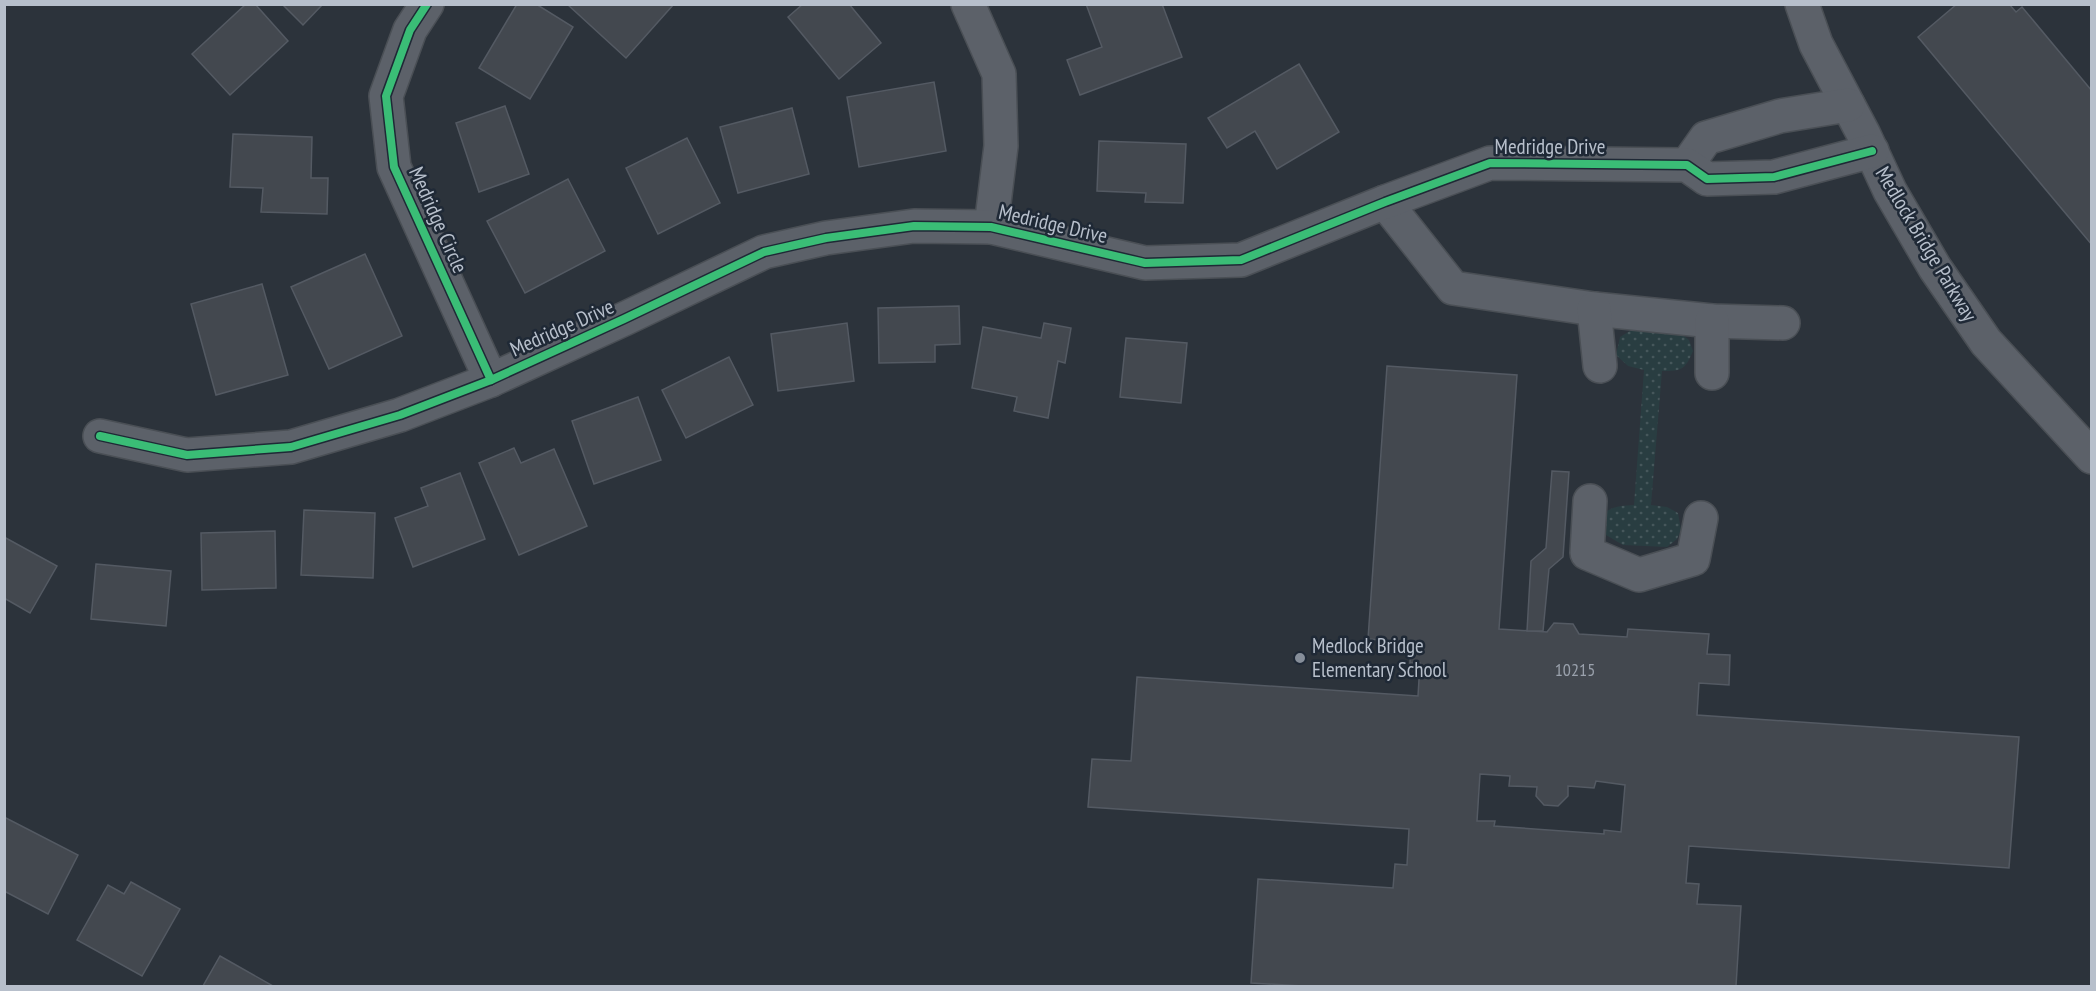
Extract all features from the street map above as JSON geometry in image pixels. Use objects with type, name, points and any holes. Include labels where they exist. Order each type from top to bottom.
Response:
[{"type":"street","name":"Medridge Circle","points":[[427,4],[410,30],[386,96],[394,167],[491,380]]},
{"type":"street","points":[[968,4],[999,74],[1001,146],[991,227]]},
{"type":"street","name":"Medlock Bridge Parkway","points":[[1802,4],[1816,44],[1872,151],[1890,191],[1935,268],[1986,342],[2091,457]]},
{"type":"street","points":[[1687,165],[1706,138],[1780,116],[1848,105]]},
{"type":"street","name":"Medridge Drive","points":[[100,436],[187,455],[291,447],[400,415],[491,380],[764,252],[826,238],[914,226],[991,227],[1145,263],[1241,260],[1490,163],[1687,165],[1707,179],[1774,177],[1872,151]]},
{"type":"street","points":[[1385,202],[1453,288],[1594,309],[1712,321],[1783,323]]},
{"type":"street","points":[[1594,309],[1600,366]]},
{"type":"street","points":[[1712,321],[1712,373]]},
{"type":"street","points":[[1590,501],[1587,553],[1639,574],[1693,559],[1701,518]]},
{"type":"green space","points":[[1633,329],[1680,333],[1689,340],[1693,351],[1682,368],[1662,371],[1651,505],[1667,507],[1678,513],[1681,530],[1677,539],[1667,547],[1623,545],[1606,535],[1603,526],[1603,519],[1608,510],[1619,506],[1634,505],[1644,370],[1628,366],[1616,355],[1620,337]]},
{"type":"building","points":[[246,4],[255,4],[288,41],[230,95],[192,54]]},
{"type":"building","points":[[282,4],[323,4],[303,25]]},
{"type":"building","points":[[517,4],[536,4],[573,27],[530,99],[479,68]]},
{"type":"building","points":[[567,4],[674,4],[626,58]]},
{"type":"building","points":[[803,4],[849,4],[881,43],[839,79],[788,17]]},
{"type":"building","points":[[1086,4],[1162,4],[1182,57],[1080,95],[1067,60],[1102,47]]},
{"type":"building","points":[[1957,4],[2009,4],[2016,12],[2022,7],[2092,91],[2092,245],[1918,37]]},
{"type":"building","points":[[1299,64],[1339,132],[1277,169],[1255,131],[1227,148],[1208,118]]},
{"type":"building","points":[[934,82],[946,151],[859,167],[847,97]]},
{"type":"building","points":[[505,106],[529,174],[479,192],[456,123]]},
{"type":"building","points":[[792,108],[809,174],[738,193],[720,127]]},
{"type":"building","points":[[233,134],[312,137],[311,178],[328,178],[327,214],[261,212],[263,188],[230,187]]},
{"type":"building","points":[[687,138],[720,203],[658,234],[626,168]]},
{"type":"building","points":[[1099,141],[1186,144],[1183,203],[1145,202],[1146,193],[1097,191]]},
{"type":"building","points":[[568,179],[605,251],[525,293],[487,221]]},
{"type":"building","points":[[365,254],[402,336],[329,369],[291,287]]},
{"type":"building","points":[[262,284],[288,375],[216,395],[191,304]]},
{"type":"building","points":[[959,306],[960,344],[935,345],[935,362],[879,363],[878,308]]},
{"type":"building","points":[[847,323],[854,381],[778,391],[771,334]]},
{"type":"building","points":[[1044,323],[1071,328],[1065,363],[1058,361],[1048,418],[1014,411],[1017,397],[972,388],[983,327],[1041,338]]},
{"type":"building","points":[[1126,338],[1187,343],[1181,403],[1120,397]]},
{"type":"building","points":[[729,357],[753,405],[686,438],[662,390]]},
{"type":"building","name":"Medlock Bridge Elementary School","points":[[1387,366],[1517,375],[1499,629],[1547,632],[1554,623],[1573,624],[1579,634],[1627,637],[1628,629],[1709,634],[1707,654],[1730,655],[1729,685],[1699,683],[1697,715],[2019,737],[2009,868],[1689,846],[1686,883],[1699,884],[1697,904],[1741,906],[1736,986],[1303,986],[1251,983],[1258,879],[1393,888],[1395,864],[1407,865],[1409,829],[1088,807],[1092,759],[1131,761],[1137,677],[1418,696],[1420,663],[1410,663],[1411,642],[1368,639]],"holes":[[[1480,774],[1510,776],[1509,786],[1537,787],[1536,796],[1544,805],[1558,806],[1568,796],[1568,786],[1594,788],[1596,781],[1625,785],[1621,832],[1604,830],[1604,834],[1494,826],[1495,821],[1477,821]]]},
{"type":"building","points":[[638,397],[661,460],[594,484],[572,421]]},
{"type":"building","points":[[514,448],[521,463],[554,449],[587,526],[519,555],[479,463]]},
{"type":"building","points":[[1552,471],[1569,472],[1563,557],[1549,569],[1543,631],[1527,631],[1531,561],[1546,548]]},
{"type":"building","points":[[460,473],[485,539],[413,567],[395,518],[428,506],[421,488]]},
{"type":"building","points":[[304,510],[375,513],[373,578],[301,575]]},
{"type":"building","points":[[275,531],[276,588],[202,590],[201,533]]},
{"type":"building","points":[[4,537],[57,566],[30,613],[4,598]]},
{"type":"building","points":[[96,564],[171,571],[166,626],[91,619]]},
{"type":"building","points":[[4,817],[78,855],[48,914],[4,891]]},
{"type":"building","points":[[131,882],[180,909],[142,976],[77,940],[108,885],[124,894]]},
{"type":"building","points":[[220,956],[273,986],[203,986]]},
{"type":"cycle path","points":[[427,4],[410,30],[386,96],[394,167],[491,380]]},
{"type":"cycle path","points":[[100,436],[187,455],[291,447],[400,415],[491,380],[764,252],[826,238],[914,226],[991,227],[1145,263],[1241,260],[1490,163],[1687,165],[1707,179],[1774,177],[1872,151]]},
{"type":"place","name":"Medlock Bridge Elementary School","points":[[1300,658]]}]
